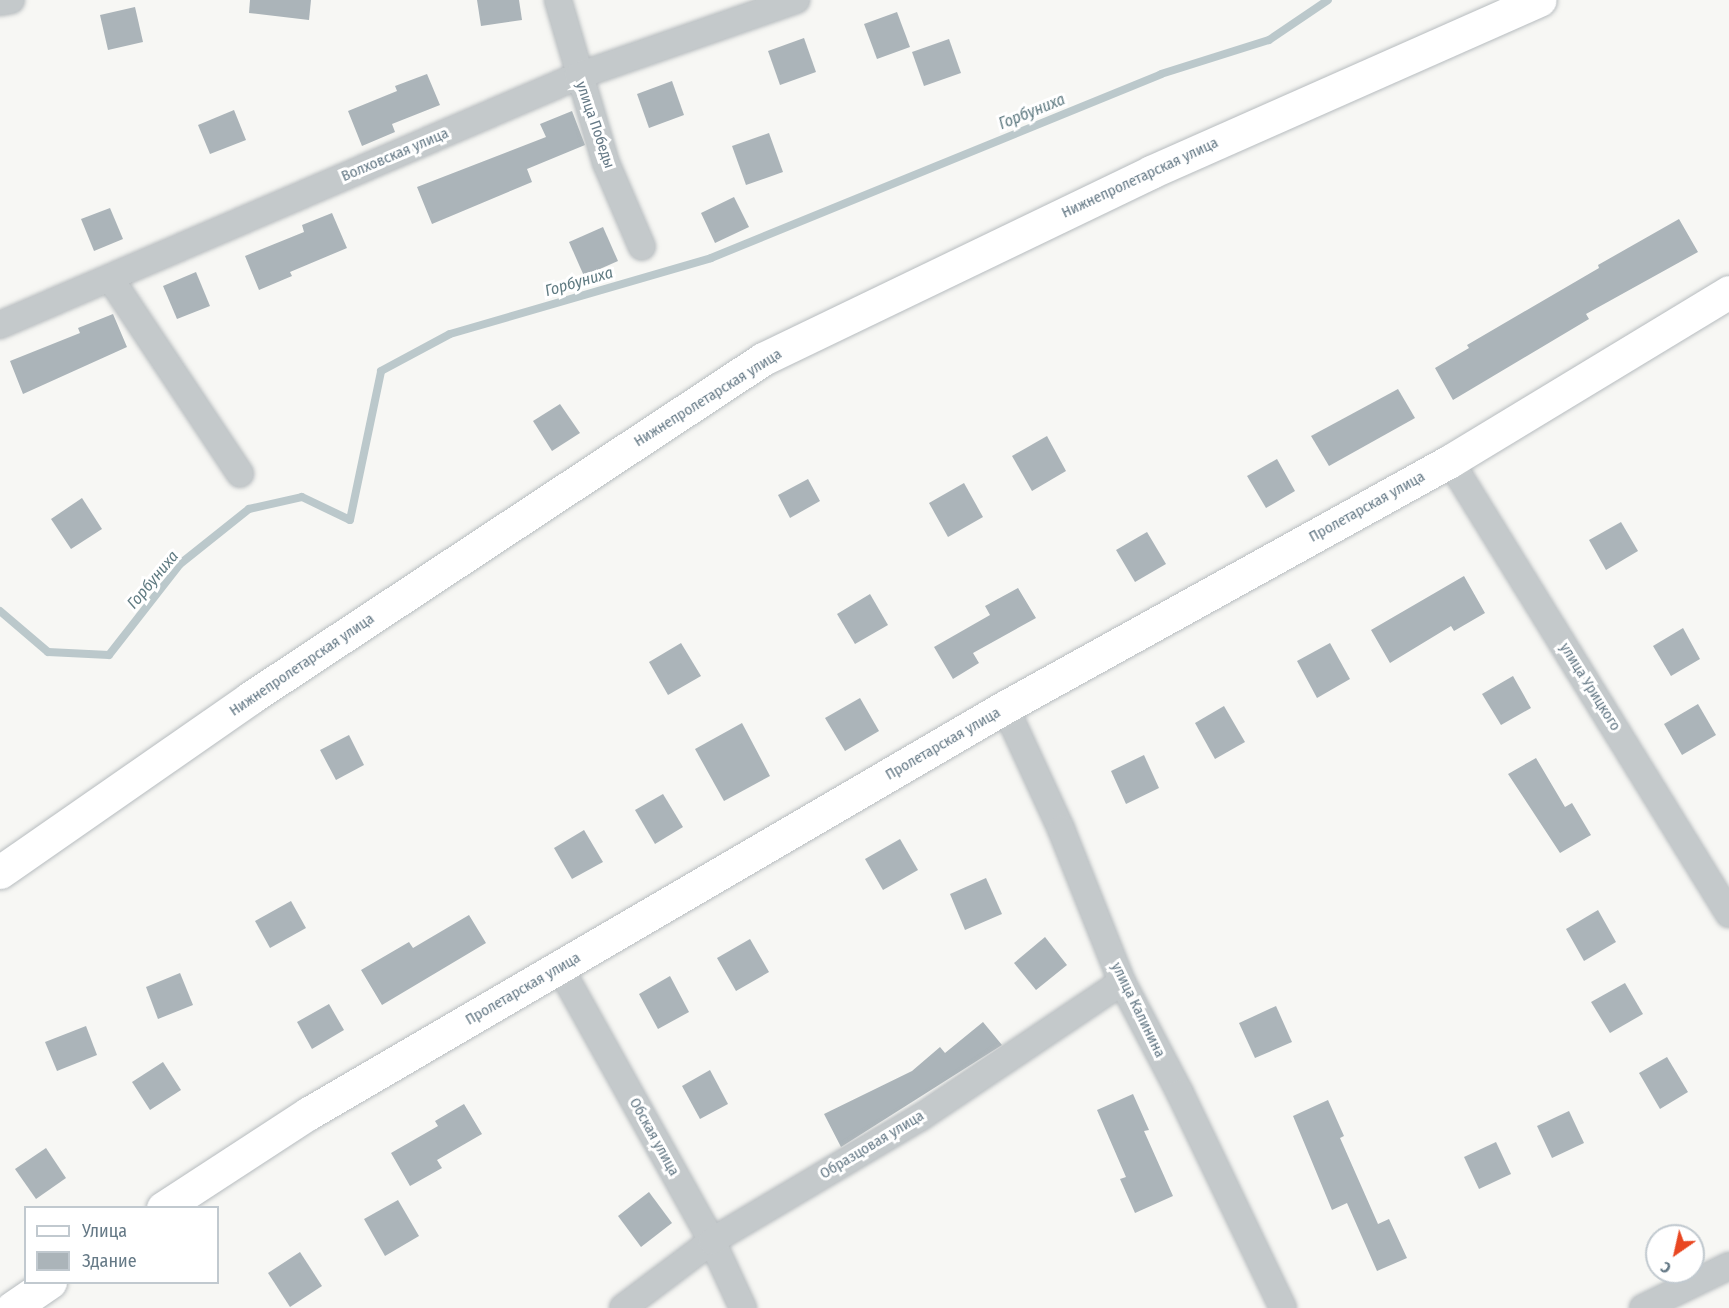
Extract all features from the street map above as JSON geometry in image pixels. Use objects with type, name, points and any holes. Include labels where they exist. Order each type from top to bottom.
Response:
[{"type":"main road","name":"Нижнепролетарская улица","points":[[0,872],[250,698],[763,359],[1151,172],[1540,0]]},
{"type":"main road","name":"Пролетарская улица","points":[[166,1206],[309,1113],[1005,707],[1450,460],[1729,292]]},
{"type":"main road","points":[[12,1308],[47,1284]]},
{"type":"street","points":[[0,2],[11,0]]},
{"type":"street","name":"улица Победы","points":[[558,0],[578,76],[606,163],[642,247]]},
{"type":"street","name":"Волховская улица","points":[[0,325],[578,76],[796,0]]},
{"type":"street","points":[[110,278],[240,474]]},
{"type":"street","name":"улица Урицкого","points":[[1450,460],[1729,914]]},
{"type":"street","name":"улица Калинина","points":[[1005,707],[1061,829],[1122,982],[1180,1093],[1283,1308]]},
{"type":"street","name":"Обская улица","points":[[560,968],[712,1241],[743,1308]]},
{"type":"street","name":"Образцовая улица","points":[[623,1308],[712,1241],[921,1117],[1122,982]]},
{"type":"street","points":[[1643,1308],[1729,1266]]},
{"type":"building","points":[[250,0],[311,0],[309,20],[249,13]]},
{"type":"building","points":[[477,0],[519,0],[522,20],[481,26]]},
{"type":"building","points":[[135,7],[143,42],[108,50],[100,15]]},
{"type":"building","points":[[897,12],[910,47],[877,59],[864,24]]},
{"type":"building","points":[[804,38],[816,72],[780,85],[768,51]]},
{"type":"building","points":[[949,39],[961,73],[924,86],[912,52]]},
{"type":"building","points":[[427,74],[440,105],[392,124],[395,132],[362,146],[348,111],[397,91],[395,86]]},
{"type":"building","points":[[672,81],[684,115],[649,128],[637,94]]},
{"type":"building","points":[[234,110],[246,140],[210,154],[198,125]]},
{"type":"building","points":[[572,111],[585,145],[527,169],[532,182],[432,224],[417,187],[546,137],[540,124]]},
{"type":"building","points":[[769,133],[783,172],[746,185],[732,146]]},
{"type":"building","points":[[734,197],[749,227],[715,243],[701,213]]},
{"type":"building","points":[[110,208],[123,239],[94,251],[81,219]]},
{"type":"building","points":[[332,213],[347,248],[290,272],[292,276],[259,290],[245,256],[304,232],[302,225]]},
{"type":"building","points":[[1679,219],[1698,252],[1586,314],[1589,319],[1453,400],[1435,368],[1469,348],[1467,345],[1599,268],[1598,265]]},
{"type":"building","points":[[603,227],[618,261],[584,276],[569,242]]},
{"type":"building","points":[[196,272],[210,306],[177,319],[163,286]]},
{"type":"building","points":[[113,314],[127,347],[23,394],[10,361],[80,333],[78,328]]},
{"type":"building","points":[[1398,389],[1415,418],[1329,466],[1311,436]]},
{"type":"building","points":[[560,404],[580,433],[552,451],[533,421]]},
{"type":"building","points":[[1047,436],[1066,471],[1032,491],[1012,456]]},
{"type":"building","points":[[1277,459],[1295,491],[1266,508],[1247,476]]},
{"type":"building","points":[[808,479],[820,501],[790,518],[778,495]]},
{"type":"building","points":[[964,483],[983,517],[948,537],[929,503]]},
{"type":"building","points":[[82,498],[102,529],[71,549],[51,519]]},
{"type":"building","points":[[1621,522],[1638,551],[1606,570],[1589,540]]},
{"type":"building","points":[[1147,532],[1166,564],[1135,582],[1116,550]]},
{"type":"building","points":[[1464,576],[1485,613],[1454,631],[1451,626],[1390,663],[1371,630]]},
{"type":"building","points":[[1018,588],[1036,618],[973,653],[979,663],[953,679],[934,647],[990,615],[985,606]]},
{"type":"building","points":[[870,594],[888,625],[855,644],[837,614]]},
{"type":"building","points":[[1683,628],[1700,659],[1671,676],[1653,646]]},
{"type":"building","points":[[681,643],[701,676],[668,695],[649,662]]},
{"type":"building","points":[[1330,643],[1350,679],[1317,698],[1297,661]]},
{"type":"building","points":[[1513,676],[1531,708],[1501,725],[1482,694]]},
{"type":"building","points":[[860,698],[879,731],[845,751],[825,718]]},
{"type":"building","points":[[1698,704],[1716,735],[1682,755],[1664,724]]},
{"type":"building","points":[[1224,706],[1245,742],[1215,759],[1195,723]]},
{"type":"building","points":[[742,723],[770,776],[724,801],[695,749]]},
{"type":"building","points":[[349,735],[364,765],[336,780],[320,750]]},
{"type":"building","points":[[1144,755],[1159,788],[1126,804],[1111,771]]},
{"type":"building","points":[[1536,758],[1565,807],[1572,803],[1591,835],[1560,853],[1508,774]]},
{"type":"building","points":[[663,794],[683,827],[655,844],[635,810]]},
{"type":"building","points":[[584,830],[603,862],[572,879],[554,848]]},
{"type":"building","points":[[900,839],[918,870],[883,890],[865,859]]},
{"type":"building","points":[[986,878],[1002,914],[965,930],[950,894]]},
{"type":"building","points":[[291,901],[306,928],[270,948],[255,921]]},
{"type":"building","points":[[1598,910],[1616,942],[1584,961],[1566,929]]},
{"type":"building","points":[[469,915],[486,943],[382,1005],[361,970],[409,942],[413,948]]},
{"type":"building","points":[[1045,937],[1067,965],[1036,990],[1014,963]]},
{"type":"building","points":[[750,939],[769,972],[736,991],[717,958]]},
{"type":"building","points":[[180,973],[193,1005],[158,1019],[146,987]]},
{"type":"building","points":[[670,976],[689,1012],[658,1029],[639,994]]},
{"type":"building","points":[[1625,983],[1643,1014],[1610,1033],[1591,1002]]},
{"type":"building","points":[[329,1004],[344,1030],[312,1049],[297,1022]]},
{"type":"building","points":[[1276,1006],[1292,1042],[1255,1058],[1239,1023]]},
{"type":"building","points":[[983,1022],[1002,1045],[841,1147],[824,1114],[912,1071],[940,1047],[945,1053]]},
{"type":"building","points":[[86,1026],[97,1055],[57,1071],[45,1042]]},
{"type":"building","points":[[1667,1057],[1688,1092],[1660,1109],[1639,1073]]},
{"type":"building","points":[[163,1062],[181,1090],[150,1110],[132,1082]]},
{"type":"building","points":[[710,1070],[728,1104],[700,1119],[682,1086]]},
{"type":"building","points":[[1133,1094],[1149,1130],[1144,1131],[1173,1196],[1135,1213],[1120,1179],[1126,1177],[1097,1110]]},
{"type":"building","points":[[1328,1100],[1344,1136],[1340,1138],[1378,1224],[1389,1219],[1407,1258],[1377,1271],[1347,1203],[1332,1210],[1293,1116]]},
{"type":"building","points":[[464,1104],[482,1134],[437,1160],[442,1168],[410,1186],[391,1153],[438,1126],[435,1121]]},
{"type":"building","points":[[1569,1111],[1584,1143],[1552,1158],[1537,1126]]},
{"type":"building","points":[[1496,1142],[1511,1174],[1479,1189],[1464,1157]]},
{"type":"building","points":[[46,1148],[66,1178],[36,1199],[15,1169]]},
{"type":"building","points":[[649,1192],[672,1223],[641,1247],[618,1216]]},
{"type":"building","points":[[398,1200],[419,1236],[385,1256],[364,1219]]},
{"type":"building","points":[[300,1252],[322,1286],[290,1307],[268,1273]]},
{"type":"waterway","name":"Горбуниха","points":[[0,611],[48,652],[109,655],[180,564],[249,509],[302,497],[350,520],[381,371],[450,334],[711,258],[1161,74],[1269,40],[1328,0]]}]
